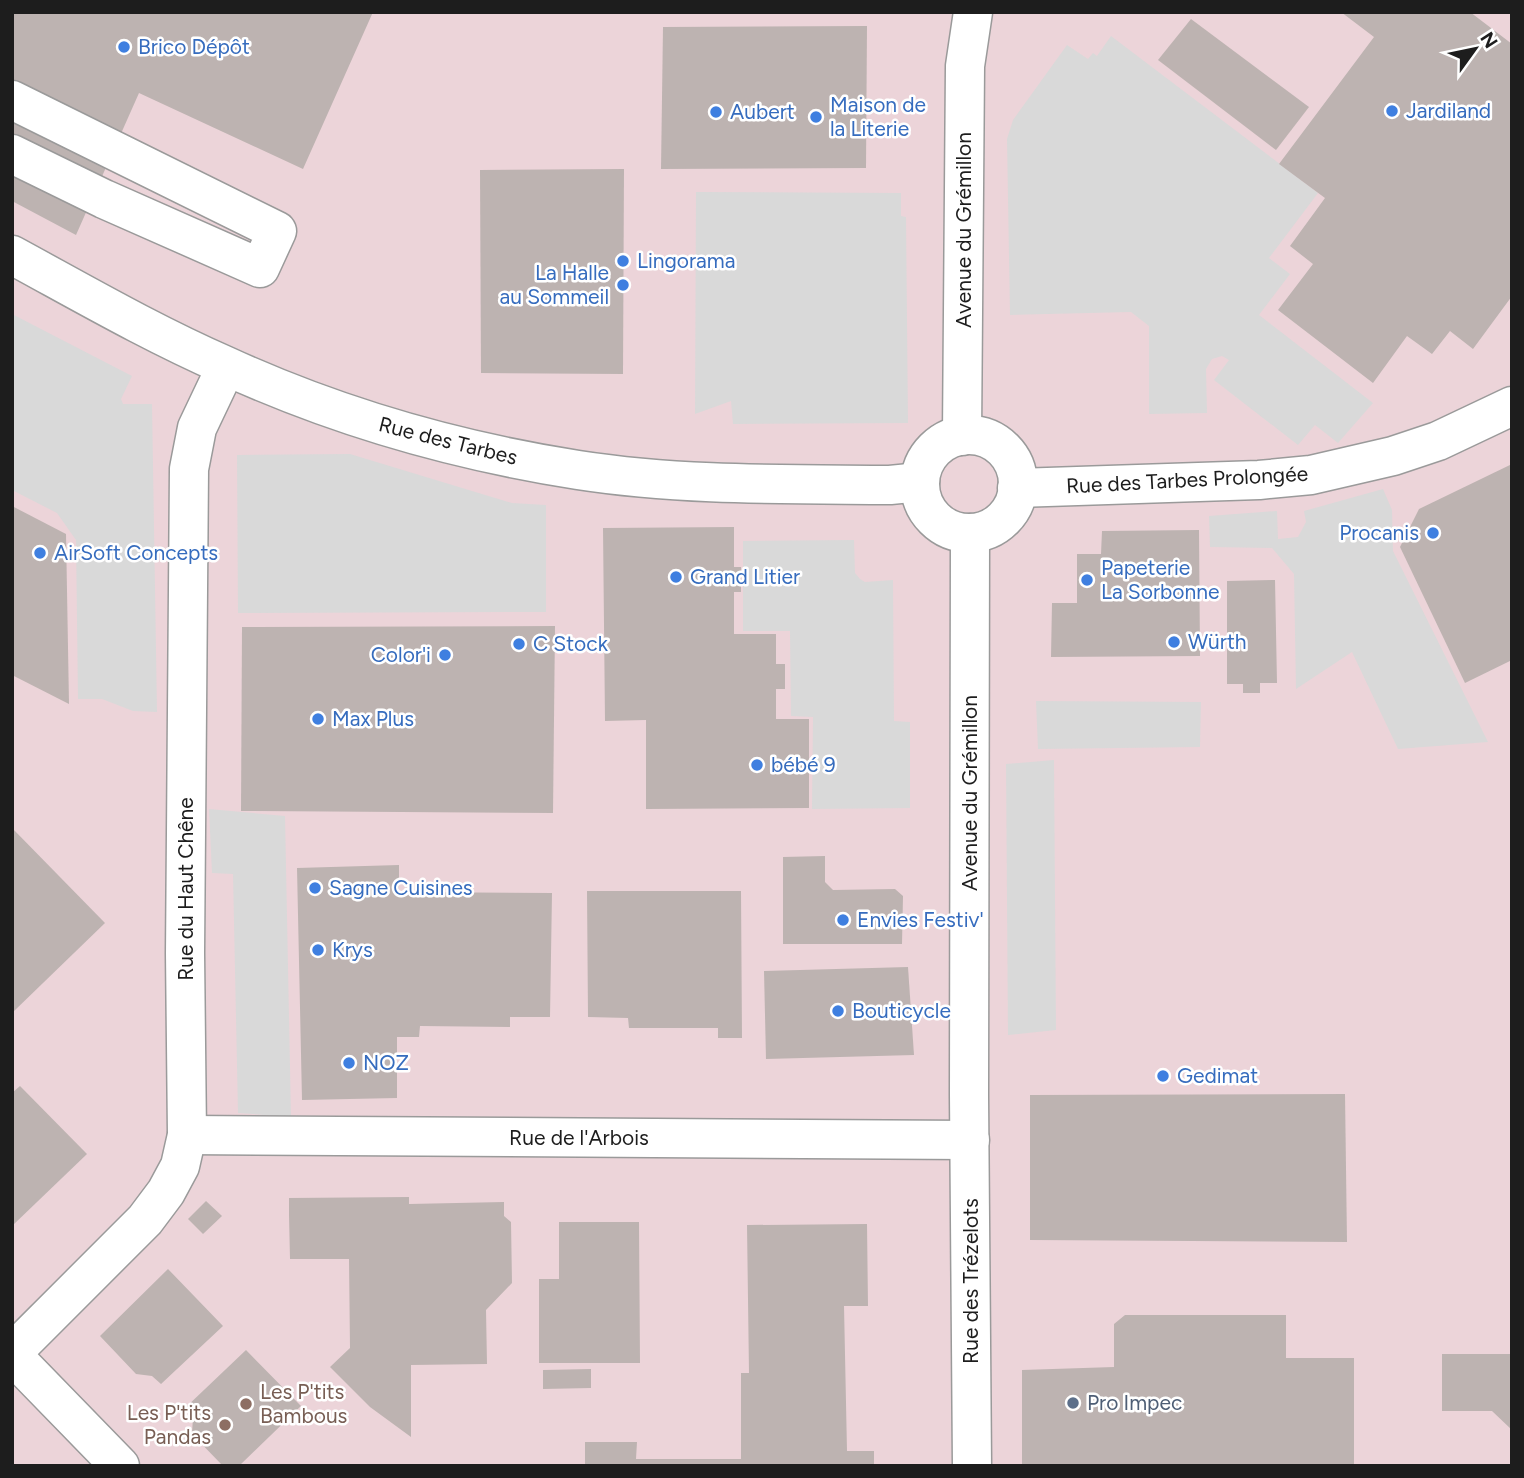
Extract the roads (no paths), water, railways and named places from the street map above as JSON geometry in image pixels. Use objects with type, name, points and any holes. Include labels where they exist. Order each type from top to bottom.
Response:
[{"type":"street","name":"Avenue du Grémillon","points":[[948,12],[965,66]]},
{"type":"street","name":"Avenue du Grémillon","points":[[962,436],[965,66],[973,12]]},
{"type":"street","points":[[12,100],[276,231],[260,268],[104,199],[12,154]]},
{"type":"street","name":"Rue des Tarbes","points":[[12,256],[165,338],[226,367],[348,414],[479,452],[580,470],[685,481],[890,485],[920,482]]},
{"type":"street","name":"Rue du Haut Chêne","points":[[12,1354],[145,1220],[166,1192],[180,1166],[187,1135],[185,953],[188,469],[197,428],[226,367]]},
{"type":"street","name":"Rue des Tarbes Prolongée","points":[[1017,488],[1259,480],[1311,475],[1393,456],[1438,441],[1512,406]]},
{"type":"street","points":[[962,436],[977,436],[991,441],[1003,449],[1014,467],[1017,488],[1014,502],[997,525],[984,531],[955,531],[940,524],[928,512],[922,498],[920,482],[924,465],[933,451],[946,441],[962,436]]},
{"type":"street","name":"Avenue du Grémillon","points":[[970,533],[970,1095]]},
{"type":"street","name":"Rue des Trézelots","points":[[970,1095],[972,1466]]},
{"type":"street","name":"Rue de l'Arbois","points":[[187,1135],[970,1140]]},
{"type":"street","points":[[12,1354],[120,1466]]},
{"type":"place","name":"Brico Dépôt","points":[[124,47]]},
{"type":"place","name":"Jardiland","points":[[1392,111]]},
{"type":"place","name":"Aubert","points":[[716,112]]},
{"type":"place","name":"Maison de la Literie","points":[[816,117]]},
{"type":"place","name":"Lingorama","points":[[623,261]]},
{"type":"place","name":"La Halle au Sommeil","points":[[623,285]]},
{"type":"place","name":"Procanis","points":[[1433,533]]},
{"type":"place","name":"AirSoft Concepts","points":[[40,553]]},
{"type":"place","name":"Grand Litier","points":[[676,577]]},
{"type":"place","name":"Papeterie La Sorbonne","points":[[1087,580]]},
{"type":"place","name":"Würth","points":[[1174,642]]},
{"type":"place","name":"C Stock","points":[[519,644]]},
{"type":"place","name":"Color'i","points":[[445,655]]},
{"type":"place","name":"Max Plus","points":[[318,719]]},
{"type":"place","name":"bébé 9","points":[[757,765]]},
{"type":"place","name":"Sagne Cuisines","points":[[315,888]]},
{"type":"place","name":"Envies Festiv'","points":[[843,920]]},
{"type":"place","name":"Krys","points":[[318,950]]},
{"type":"place","name":"Bouticycle","points":[[838,1011]]},
{"type":"place","name":"NOZ","points":[[349,1063]]},
{"type":"place","name":"Gedimat","points":[[1163,1076]]},
{"type":"place","name":"Pro Impec","points":[[1073,1403]]},
{"type":"place","name":"Les P'tits Bambous","points":[[246,1404]]},
{"type":"place","name":"Les P'tits Pandas","points":[[225,1425]]}]
